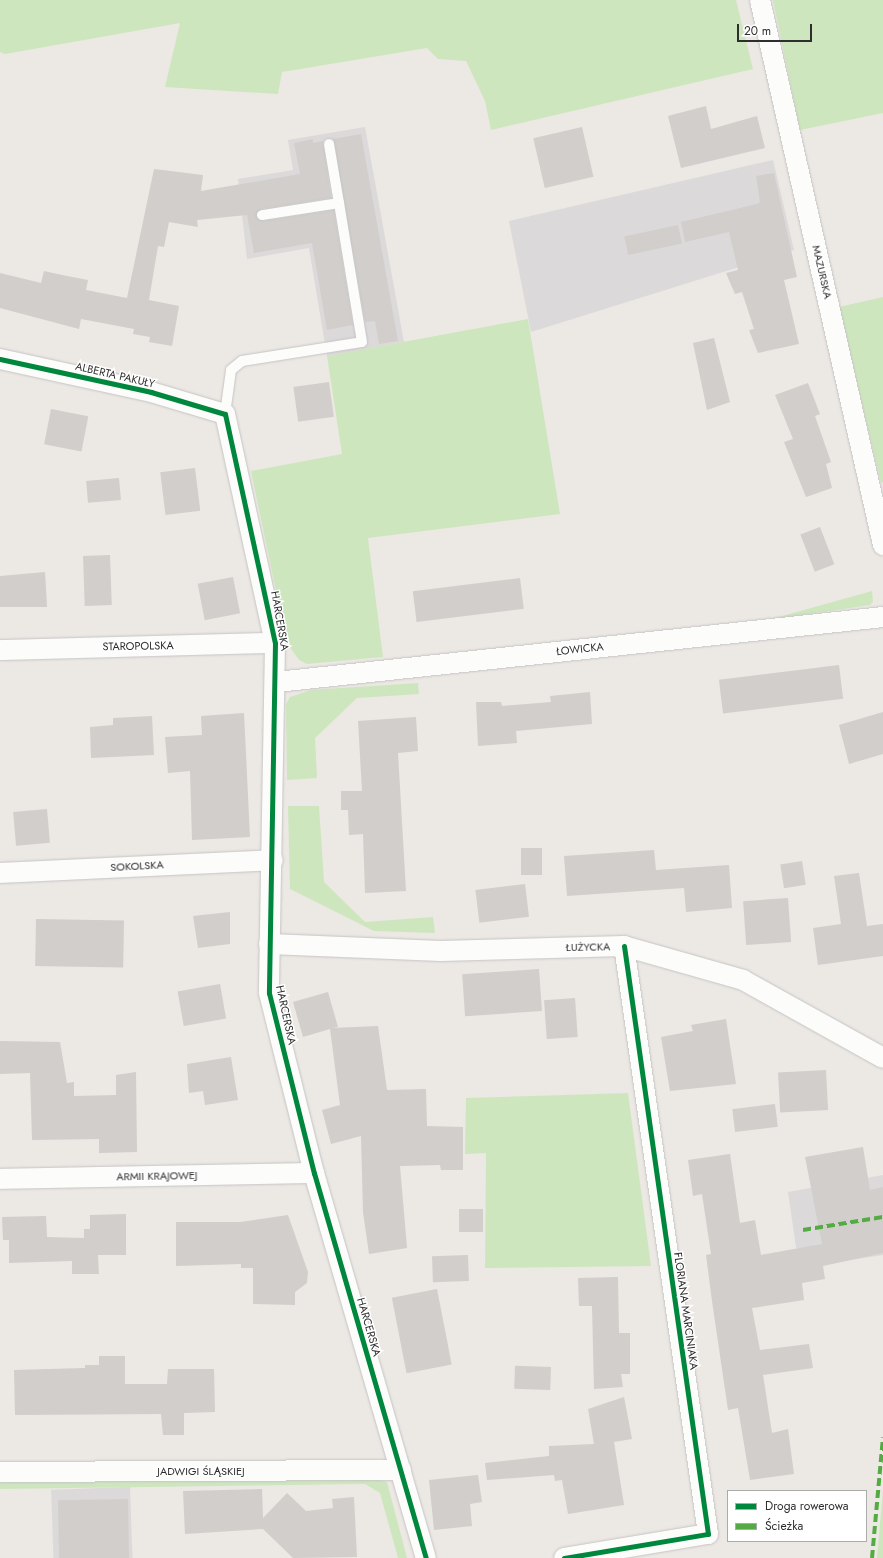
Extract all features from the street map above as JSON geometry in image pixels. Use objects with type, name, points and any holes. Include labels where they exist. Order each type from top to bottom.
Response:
[{"type":"street","name":"MAZURSKA","points":[[760,0],[883,545]]},
{"type":"street","name":"ALBERTA PAKUŁY","points":[[0,359],[151,392],[225,414]]},
{"type":"street","name":"HARCERSKA","points":[[225,414],[275,643],[277,682],[273,860],[269,944],[269,994],[314,1173],[426,1558]]},
{"type":"street","name":"ŁOWICKA","points":[[277,682],[883,617]]},
{"type":"street","name":"STAROPOLSKA","points":[[0,650],[275,643]]},
{"type":"street","name":"SOKOLSKA","points":[[0,873],[273,860]]},
{"type":"street","name":"ŁUŻYCKA","points":[[269,944],[441,951],[624,946],[742,980],[883,1058]]},
{"type":"street","name":"FLORIANA MARCINIAKA","points":[[564,1558],[708,1534],[624,946]]},
{"type":"street","name":"ARMII KRAJOWEJ","points":[[0,1179],[314,1173]]},
{"type":"street","name":"JADWIGI ŚLĄSKIEJ","points":[[0,1472],[401,1470]]},
{"type":"lane","points":[[225,414],[231,370],[242,361],[362,342],[329,144]]},
{"type":"lane","points":[[262,215],[339,203]]},
{"type":"shaded area","points":[[365,127],[404,342],[327,356],[309,248],[247,259],[238,179],[293,170],[288,140]]},
{"type":"shaded area","points":[[773,160],[794,250],[531,332],[509,221]]},
{"type":"shaded area","points":[[883,1175],[883,1255],[799,1268],[788,1192]]},
{"type":"shaded area","points":[[130,1487],[132,1558],[53,1558],[51,1490]]},
{"type":"green space","points":[[0,0],[736,0],[753,69],[491,130],[485,101],[466,61],[438,59],[427,48],[282,72],[278,94],[165,87],[180,23],[5,54],[0,52]]},
{"type":"green space","points":[[773,0],[883,0],[883,113],[800,130]]},
{"type":"green space","points":[[883,297],[883,482],[881,483],[839,307]]},
{"type":"green space","points":[[528,319],[560,514],[368,538],[383,657],[307,664],[299,660],[287,643],[251,471],[342,454],[327,356]]},
{"type":"green space","points":[[872,591],[873,602],[870,605],[768,620]]},
{"type":"green space","points":[[418,683],[419,694],[357,698],[315,738],[317,778],[287,780],[286,704],[290,697],[311,690]]},
{"type":"green space","points":[[288,806],[319,806],[324,882],[365,922],[433,917],[435,933],[374,931],[290,889]]},
{"type":"green space","points":[[628,1093],[651,1266],[485,1268],[486,1153],[465,1154],[466,1098]]},
{"type":"green space","points":[[366,1477],[387,1482],[407,1558],[398,1558],[380,1493],[365,1484],[0,1489],[0,1480]]},
{"type":"green space","points":[[883,1489],[883,1558],[877,1558]]},
{"type":"building","points":[[706,106],[711,129],[757,116],[765,148],[681,168],[668,116]]},
{"type":"building","points":[[582,127],[593,177],[545,188],[533,138]]},
{"type":"building","points":[[361,134],[398,341],[379,344],[375,321],[365,322],[333,139]]},
{"type":"building","points":[[313,139],[313,143],[323,141],[331,198],[261,209],[256,216],[263,221],[334,210],[353,325],[327,330],[312,243],[254,253],[247,215],[197,220],[198,227],[169,222],[164,247],[158,246],[149,300],[179,306],[172,346],[149,342],[150,337],[133,334],[134,329],[81,319],[79,329],[0,308],[0,273],[41,283],[44,271],[88,280],[86,290],[127,298],[154,169],[203,175],[201,191],[300,174],[294,143]]},
{"type":"building","points":[[774,173],[797,277],[784,280],[799,344],[758,353],[749,330],[754,329],[742,292],[735,294],[726,273],[738,270],[729,232],[685,242],[681,222],[757,204],[760,202],[756,176]]},
{"type":"building","points":[[678,225],[682,244],[628,255],[624,236]]},
{"type":"building","points":[[714,338],[730,402],[707,410],[693,343]]},
{"type":"building","points":[[329,382],[334,417],[298,422],[293,387]]},
{"type":"building","points":[[808,383],[820,414],[815,416],[831,462],[826,464],[832,488],[806,497],[784,442],[793,439],[775,395]]},
{"type":"building","points":[[51,409],[88,416],[81,452],[44,444]]},
{"type":"building","points":[[195,468],[200,511],[166,515],[160,472]]},
{"type":"building","points":[[119,478],[121,500],[88,503],[86,481]]},
{"type":"building","points":[[820,527],[834,564],[815,572],[800,535]]},
{"type":"building","points":[[110,555],[112,605],[85,606],[83,556]]},
{"type":"building","points":[[45,572],[47,607],[0,607],[0,576]]},
{"type":"building","points":[[233,577],[240,613],[205,620],[198,584]]},
{"type":"building","points":[[520,578],[524,609],[417,622],[413,591]]},
{"type":"building","points":[[839,665],[843,699],[723,713],[719,680]]},
{"type":"building","points":[[590,692],[592,724],[516,731],[517,743],[478,746],[476,702],[501,702],[502,706],[551,702],[550,696]]},
{"type":"building","points":[[883,712],[883,754],[849,764],[839,725]]},
{"type":"building","points":[[244,713],[250,837],[192,840],[190,771],[168,773],[165,737],[202,735],[201,716]]},
{"type":"building","points":[[152,716],[154,755],[91,758],[90,727],[113,725],[113,718]]},
{"type":"building","points":[[416,717],[418,751],[398,753],[406,891],[365,893],[363,834],[349,835],[348,810],[341,810],[341,791],[362,791],[358,721]]},
{"type":"building","points":[[47,809],[50,843],[16,846],[13,812]]},
{"type":"building","points":[[521,848],[542,848],[542,875],[521,875]]},
{"type":"building","points":[[654,850],[656,870],[729,865],[732,908],[686,912],[684,888],[567,896],[564,856]]},
{"type":"building","points":[[802,861],[806,885],[784,888],[780,864]]},
{"type":"building","points":[[859,873],[867,926],[883,924],[883,956],[818,965],[813,928],[841,924],[834,876]]},
{"type":"building","points":[[525,884],[529,917],[479,923],[475,890]]},
{"type":"building","points":[[788,898],[791,942],[746,945],[743,901]]},
{"type":"building","points":[[230,912],[230,944],[198,948],[193,916]]},
{"type":"building","points":[[36,919],[124,921],[123,968],[35,966]]},
{"type":"building","points":[[539,969],[542,1011],[465,1016],[462,974]]},
{"type":"building","points":[[220,984],[226,1018],[184,1026],[178,991]]},
{"type":"building","points":[[328,992],[338,1027],[332,1028],[378,1026],[387,1090],[426,1089],[427,1126],[463,1127],[463,1170],[441,1170],[440,1165],[400,1166],[407,1248],[369,1254],[363,1212],[361,1136],[331,1144],[322,1110],[340,1105],[330,1029],[303,1037],[293,1002]]},
{"type":"building","points":[[575,998],[578,1037],[547,1039],[544,1000]]},
{"type":"building","points":[[726,1019],[736,1084],[670,1091],[661,1037],[693,1031],[691,1025]]},
{"type":"building","points":[[0,1041],[60,1042],[67,1083],[74,1082],[74,1096],[116,1095],[116,1075],[136,1072],[137,1152],[99,1153],[99,1139],[32,1140],[30,1073],[0,1074]]},
{"type":"building","points":[[231,1057],[238,1100],[205,1105],[203,1091],[189,1093],[187,1064]]},
{"type":"building","points":[[826,1070],[828,1110],[780,1112],[778,1073]]},
{"type":"building","points":[[775,1104],[778,1127],[735,1132],[732,1109]]},
{"type":"building","points":[[863,1147],[870,1190],[883,1187],[883,1253],[823,1266],[825,1279],[802,1283],[804,1300],[752,1308],[760,1350],[809,1344],[813,1368],[763,1375],[772,1433],[788,1429],[794,1474],[750,1480],[738,1408],[728,1410],[706,1255],[711,1254],[702,1194],[693,1196],[688,1160],[730,1154],[740,1223],[755,1220],[761,1255],[822,1244],[805,1157]]},
{"type":"building","points":[[459,1209],[483,1209],[483,1232],[459,1232]]},
{"type":"building","points":[[126,1214],[126,1255],[98,1255],[99,1274],[72,1274],[72,1261],[9,1263],[9,1240],[3,1240],[2,1217],[46,1216],[47,1237],[84,1238],[84,1229],[90,1229],[90,1215]]},
{"type":"building","points":[[288,1215],[308,1272],[307,1283],[295,1292],[295,1305],[253,1304],[253,1268],[241,1268],[241,1264],[176,1266],[176,1222],[240,1222]]},
{"type":"building","points":[[468,1255],[469,1281],[433,1282],[432,1256]]},
{"type":"building","points":[[618,1277],[619,1333],[630,1333],[630,1374],[621,1374],[623,1387],[594,1389],[592,1306],[579,1306],[578,1278]]},
{"type":"building","points":[[437,1289],[452,1365],[407,1373],[392,1298]]},
{"type":"building","points":[[99,1356],[125,1356],[125,1384],[167,1384],[168,1369],[214,1369],[215,1412],[184,1413],[184,1435],[163,1435],[161,1414],[15,1415],[14,1370],[85,1368],[85,1365],[99,1365]]},
{"type":"building","points":[[515,1366],[551,1367],[550,1390],[514,1389]]},
{"type":"building","points":[[624,1397],[632,1439],[614,1442],[624,1505],[568,1514],[562,1480],[555,1481],[554,1475],[487,1480],[485,1463],[549,1456],[549,1446],[594,1444],[588,1409]]},
{"type":"building","points":[[478,1475],[482,1502],[470,1504],[472,1526],[434,1530],[429,1480]]},
{"type":"building","points":[[262,1489],[263,1518],[287,1493],[306,1511],[333,1508],[332,1499],[354,1497],[357,1557],[293,1558],[263,1529],[185,1534],[183,1491]]},
{"type":"building","points":[[128,1499],[129,1558],[59,1558],[58,1500]]},
{"type":"marked path","points":[[803,1230],[883,1217]]},
{"type":"marked path","points":[[872,1558],[883,1437]]},
{"type":"cycle path","points":[[0,359],[151,392],[225,414],[275,643],[269,993],[314,1173],[426,1558]]},
{"type":"cycle path","points":[[564,1558],[708,1534],[624,946]]}]
